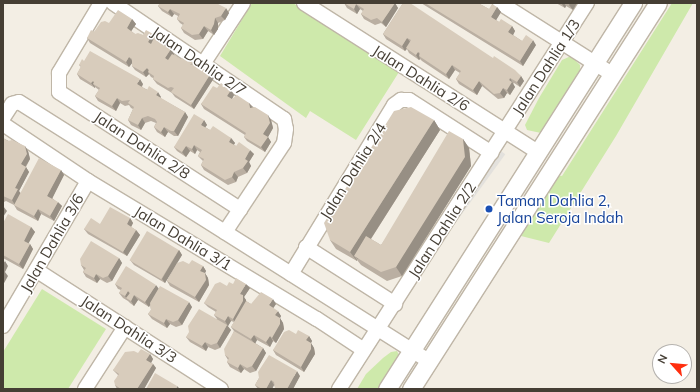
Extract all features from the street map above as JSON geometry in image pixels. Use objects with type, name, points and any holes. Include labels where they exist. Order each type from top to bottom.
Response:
[{"type":"street","name":"Jalan Dahlia 2/8","points":[[101,3],[59,73],[59,92],[240,209]]},
{"type":"street","name":"Jalan Dahlia 2/7","points":[[113,3],[284,118],[286,129],[284,143],[240,209]]},
{"type":"street","points":[[203,64],[243,3]]},
{"type":"street","name":"Jalan Dahlia 2/6","points":[[304,3],[538,152]]},
{"type":"street","points":[[500,3],[612,74]]},
{"type":"street","name":"Jalan Dahlia 1/3","points":[[505,131],[588,3]]},
{"type":"street","points":[[387,389],[633,3]]},
{"type":"street","points":[[411,389],[658,3]]},
{"type":"street","name":"Jalan Dahlia 2/4","points":[[292,274],[309,242],[394,105],[401,100],[410,100],[492,153]]},
{"type":"street","points":[[3,118],[12,104],[19,102],[429,361]]},
{"type":"street","name":"Jalan Dahlia 3/1","points":[[3,124],[88,181],[317,319],[364,350]]},
{"type":"street","name":"Jalan Dahlia 2/2","points":[[340,389],[505,131]]},
{"type":"street","name":"Jalan Dahlia 3/6","points":[[3,326],[88,181]]},
{"type":"street","points":[[225,232],[240,209]]},
{"type":"street","points":[[309,242],[395,304]]},
{"type":"street","name":"Jalan Dahlia 3/3","points":[[36,270],[126,327],[214,387]]},
{"type":"street","points":[[85,389],[126,327]]},
{"type":"green space","points":[[252,3],[293,3],[399,72],[356,140],[310,111],[306,118],[220,56]]},
{"type":"green space","points":[[672,3],[693,3],[616,136],[549,243],[521,236],[557,175],[562,176]]},
{"type":"green space","points":[[571,56],[580,65],[580,74],[541,133],[527,130],[525,125],[539,98],[562,60]]},
{"type":"green space","points":[[42,289],[106,329],[68,389],[3,389],[3,352]]},
{"type":"green space","points":[[397,351],[399,355],[380,389],[357,389],[366,374],[391,352]]},
{"type":"shaded area","points":[[498,149],[505,154],[395,306],[388,300]]},
{"type":"building","points":[[160,3],[216,3],[226,8],[221,16],[215,18],[211,30],[204,26],[199,34],[192,35],[181,28],[184,23],[177,19],[180,14],[170,9],[168,12],[158,6]]},
{"type":"building","points":[[344,3],[395,3],[382,22],[377,18],[371,20],[361,14],[364,9],[356,4],[354,9]]},
{"type":"building","points":[[403,3],[410,3],[493,58],[494,56],[515,70],[521,76],[517,82],[510,78],[509,80],[512,82],[507,90],[503,88],[500,93],[494,94],[479,81],[473,90],[456,79],[461,71],[452,65],[446,74],[419,56],[420,53],[418,52],[416,55],[406,48],[411,40],[407,38],[402,46],[383,34]]},
{"type":"building","points":[[425,3],[478,3],[489,9],[492,4],[497,7],[491,17],[499,22],[501,19],[512,26],[508,32],[522,41],[526,35],[533,40],[520,61]]},
{"type":"building","points":[[118,10],[132,19],[127,28],[135,34],[138,33],[143,35],[146,30],[153,34],[148,42],[151,44],[155,36],[164,41],[162,44],[171,49],[165,58],[168,60],[172,54],[181,59],[183,56],[193,62],[190,65],[195,64],[211,73],[191,105],[171,92],[174,88],[168,88],[153,79],[154,76],[148,72],[149,70],[147,68],[143,72],[132,66],[132,59],[129,57],[126,62],[87,38],[91,30],[94,32],[101,22],[105,21],[109,23]]},
{"type":"building","points":[[90,51],[140,79],[137,84],[147,90],[149,86],[158,92],[156,95],[185,112],[174,131],[164,127],[161,132],[154,127],[157,122],[155,119],[148,116],[142,118],[138,125],[128,120],[134,107],[128,103],[130,100],[122,101],[117,98],[112,106],[95,96],[100,88],[93,84],[93,81],[91,83],[77,74],[81,66],[79,65],[82,59],[84,61]]},
{"type":"building","points":[[221,83],[231,90],[227,96],[232,99],[237,95],[249,103],[250,108],[255,107],[268,115],[270,123],[263,134],[268,137],[261,147],[244,137],[246,133],[201,104],[213,86],[217,88]]},
{"type":"building","points":[[411,107],[434,120],[350,252],[330,240],[324,223],[394,111]]},
{"type":"building","points":[[194,114],[204,120],[201,125],[210,130],[213,126],[231,138],[229,142],[236,146],[239,142],[250,150],[245,159],[248,161],[243,168],[234,172],[232,177],[225,180],[201,165],[204,159],[198,156],[202,150],[194,145],[192,149],[186,146],[182,152],[174,147]]},
{"type":"building","points":[[449,131],[463,139],[465,157],[396,267],[381,272],[354,256],[366,236],[381,245]]},
{"type":"building","points":[[3,138],[25,146],[27,154],[21,164],[26,167],[15,188],[18,189],[12,200],[3,196]]},
{"type":"building","points":[[39,158],[61,170],[47,196],[58,202],[50,216],[38,209],[34,216],[14,205]]},
{"type":"building","points":[[110,207],[130,218],[127,224],[136,230],[123,252],[84,229],[91,218],[100,224]]},
{"type":"building","points":[[8,214],[31,227],[24,241],[30,244],[19,264],[3,255],[3,223]]},
{"type":"building","points":[[147,231],[179,250],[161,279],[129,260]]},
{"type":"building","points":[[91,241],[119,258],[108,276],[103,278],[96,274],[94,278],[83,272],[86,268],[81,265],[80,259]]},
{"type":"building","points":[[192,260],[203,266],[200,271],[205,273],[206,280],[195,297],[167,281],[177,263],[183,261],[189,264]]},
{"type":"building","points":[[126,266],[156,285],[145,302],[134,295],[131,301],[126,298],[130,293],[128,291],[125,296],[119,293],[122,288],[115,284]]},
{"type":"building","points":[[236,278],[246,284],[240,294],[243,295],[243,301],[233,319],[228,316],[225,321],[214,315],[217,310],[204,303],[215,284],[220,282],[227,286],[229,282],[233,284]]},
{"type":"building","points":[[160,286],[189,302],[178,320],[173,322],[166,319],[164,323],[148,314],[151,310],[150,303]]},
{"type":"building","points":[[261,292],[273,299],[269,305],[278,311],[275,315],[280,318],[280,324],[272,338],[270,336],[266,342],[254,335],[251,339],[231,327],[246,301],[251,304]]},
{"type":"building","points":[[199,309],[227,325],[217,343],[211,345],[205,342],[202,346],[186,337],[189,332],[188,326]]},
{"type":"building","points":[[289,330],[296,334],[298,330],[309,336],[306,340],[311,343],[311,349],[301,367],[273,350],[284,332]]},
{"type":"building","points":[[234,331],[263,348],[252,366],[247,368],[240,364],[238,368],[227,362],[229,358],[225,355],[224,349]]},
{"type":"building","points":[[141,349],[150,354],[146,360],[153,364],[137,389],[121,389],[115,385],[114,381],[119,374],[113,370],[125,352],[134,351],[138,353]]},
{"type":"building","points":[[269,355],[297,371],[287,389],[275,388],[274,382],[271,380],[266,389],[262,389],[255,385],[259,378],[258,372]]},
{"type":"building","points":[[155,373],[177,386],[176,389],[146,389]]},
{"type":"place","name":"Taman Dahlia 2, Jalan Seroja Indah","points":[[489,209]]}]
